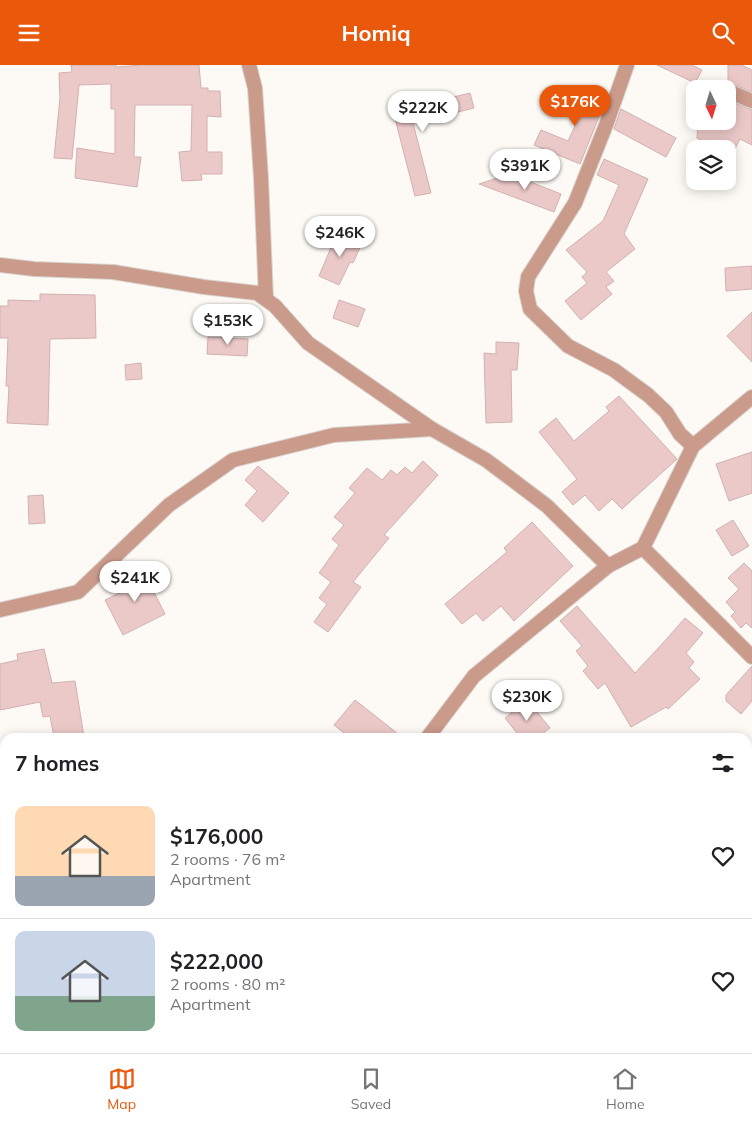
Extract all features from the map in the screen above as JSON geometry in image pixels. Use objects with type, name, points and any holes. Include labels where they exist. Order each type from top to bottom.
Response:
[{"type":"street","points":[[249,65],[254,88],[260,168],[266,299]]},
{"type":"street","points":[[627,65],[606,125],[575,203],[528,277],[526,291],[530,309],[568,346],[614,370],[648,395],[666,412],[680,434],[693,447]]},
{"type":"street","points":[[736,94],[752,101]]},
{"type":"street","points":[[0,265],[34,269],[113,272],[204,287],[257,293],[275,307],[308,343],[432,429],[486,460],[547,506],[608,566]]},
{"type":"street","points":[[431,733],[474,676],[608,566],[643,548],[693,447],[752,397]]},
{"type":"street","points":[[0,610],[78,592],[169,505],[233,460],[334,435],[432,429]]},
{"type":"street","points":[[643,548],[752,657]]},
{"type":"building","points":[[71,65],[116,65],[116,67],[199,65],[201,88],[208,88],[208,91],[220,91],[221,117],[207,116],[207,152],[222,152],[222,174],[201,174],[202,180],[182,181],[179,152],[191,151],[192,105],[135,105],[134,157],[141,157],[137,187],[75,178],[77,148],[115,154],[115,109],[111,109],[111,84],[79,85],[72,159],[54,158],[60,98],[59,73],[72,72]]},
{"type":"building","points":[[657,65],[692,65],[702,70],[697,80],[689,80]]},
{"type":"building","points":[[728,65],[741,65],[752,70],[752,92],[736,85],[736,80],[728,80]]},
{"type":"building","points":[[570,87],[605,102],[580,164],[534,145],[541,130],[568,141],[581,113],[562,105]]},
{"type":"building","points":[[470,93],[474,108],[413,123],[431,193],[415,196],[392,107],[408,103],[409,108]]},
{"type":"building","points":[[736,103],[752,110],[752,145],[740,139],[736,147],[736,140],[701,140],[697,138],[697,130],[736,130]]},
{"type":"building","points":[[621,109],[676,138],[666,157],[614,129]]},
{"type":"building","points":[[604,159],[648,179],[624,234],[635,249],[606,272],[614,281],[606,287],[612,294],[581,320],[565,301],[587,283],[582,277],[587,272],[566,250],[603,221],[619,185],[597,175]]},
{"type":"building","points":[[510,174],[561,194],[554,212],[479,184]]},
{"type":"building","points":[[337,233],[362,243],[353,263],[350,262],[339,285],[319,276]]},
{"type":"building","points":[[752,266],[752,289],[726,291],[725,268]]},
{"type":"building","points":[[40,294],[95,295],[96,338],[50,339],[48,425],[7,423],[9,386],[6,386],[8,338],[0,338],[0,306],[8,306],[8,300],[40,301]]},
{"type":"building","points":[[339,300],[365,309],[358,327],[333,318]]},
{"type":"building","points":[[752,312],[752,362],[727,336]]},
{"type":"building","points":[[208,337],[248,339],[247,356],[207,354]]},
{"type":"building","points":[[496,342],[519,343],[517,370],[511,370],[512,422],[486,423],[484,353],[496,354]]},
{"type":"building","points":[[141,363],[142,379],[126,380],[125,365]]},
{"type":"building","points":[[619,396],[677,459],[622,509],[612,499],[599,511],[585,495],[573,505],[562,492],[577,479],[539,432],[556,418],[574,441],[609,411],[606,407]]},
{"type":"building","points":[[752,452],[752,493],[729,501],[716,464]]},
{"type":"building","points":[[423,461],[438,475],[384,535],[389,538],[353,582],[361,587],[328,632],[314,622],[327,604],[319,598],[331,582],[319,573],[339,545],[332,539],[344,525],[334,517],[355,493],[349,488],[367,468],[382,480],[391,470],[397,475],[405,467],[412,473]]},
{"type":"building","points":[[258,466],[289,493],[263,522],[245,505],[257,491],[245,480]]},
{"type":"building","points":[[43,495],[45,523],[29,524],[28,496]]},
{"type":"building","points":[[733,520],[749,546],[732,556],[716,530]]},
{"type":"building","points":[[532,522],[573,566],[514,621],[501,606],[483,621],[476,613],[462,624],[445,604],[507,552],[504,548]]},
{"type":"building","points":[[744,563],[752,571],[752,628],[746,623],[741,628],[731,616],[735,612],[726,602],[739,589],[728,578]]},
{"type":"building","points":[[140,565],[165,614],[123,635],[105,600],[132,587],[125,573]]},
{"type":"building","points":[[577,606],[635,673],[685,618],[703,633],[686,653],[694,662],[689,668],[700,679],[668,709],[666,707],[631,727],[605,683],[598,689],[583,671],[588,666],[576,651],[582,646],[560,621]]},
{"type":"building","points":[[44,649],[52,683],[75,681],[83,733],[53,733],[50,716],[43,717],[40,702],[0,710],[0,664],[18,660],[17,654]]},
{"type":"building","points":[[752,666],[752,701],[741,714],[726,701],[726,695]]},
{"type":"building","points":[[355,700],[397,733],[344,733],[334,725]]},
{"type":"building","points":[[527,700],[550,728],[543,733],[517,733],[505,718]]}]
